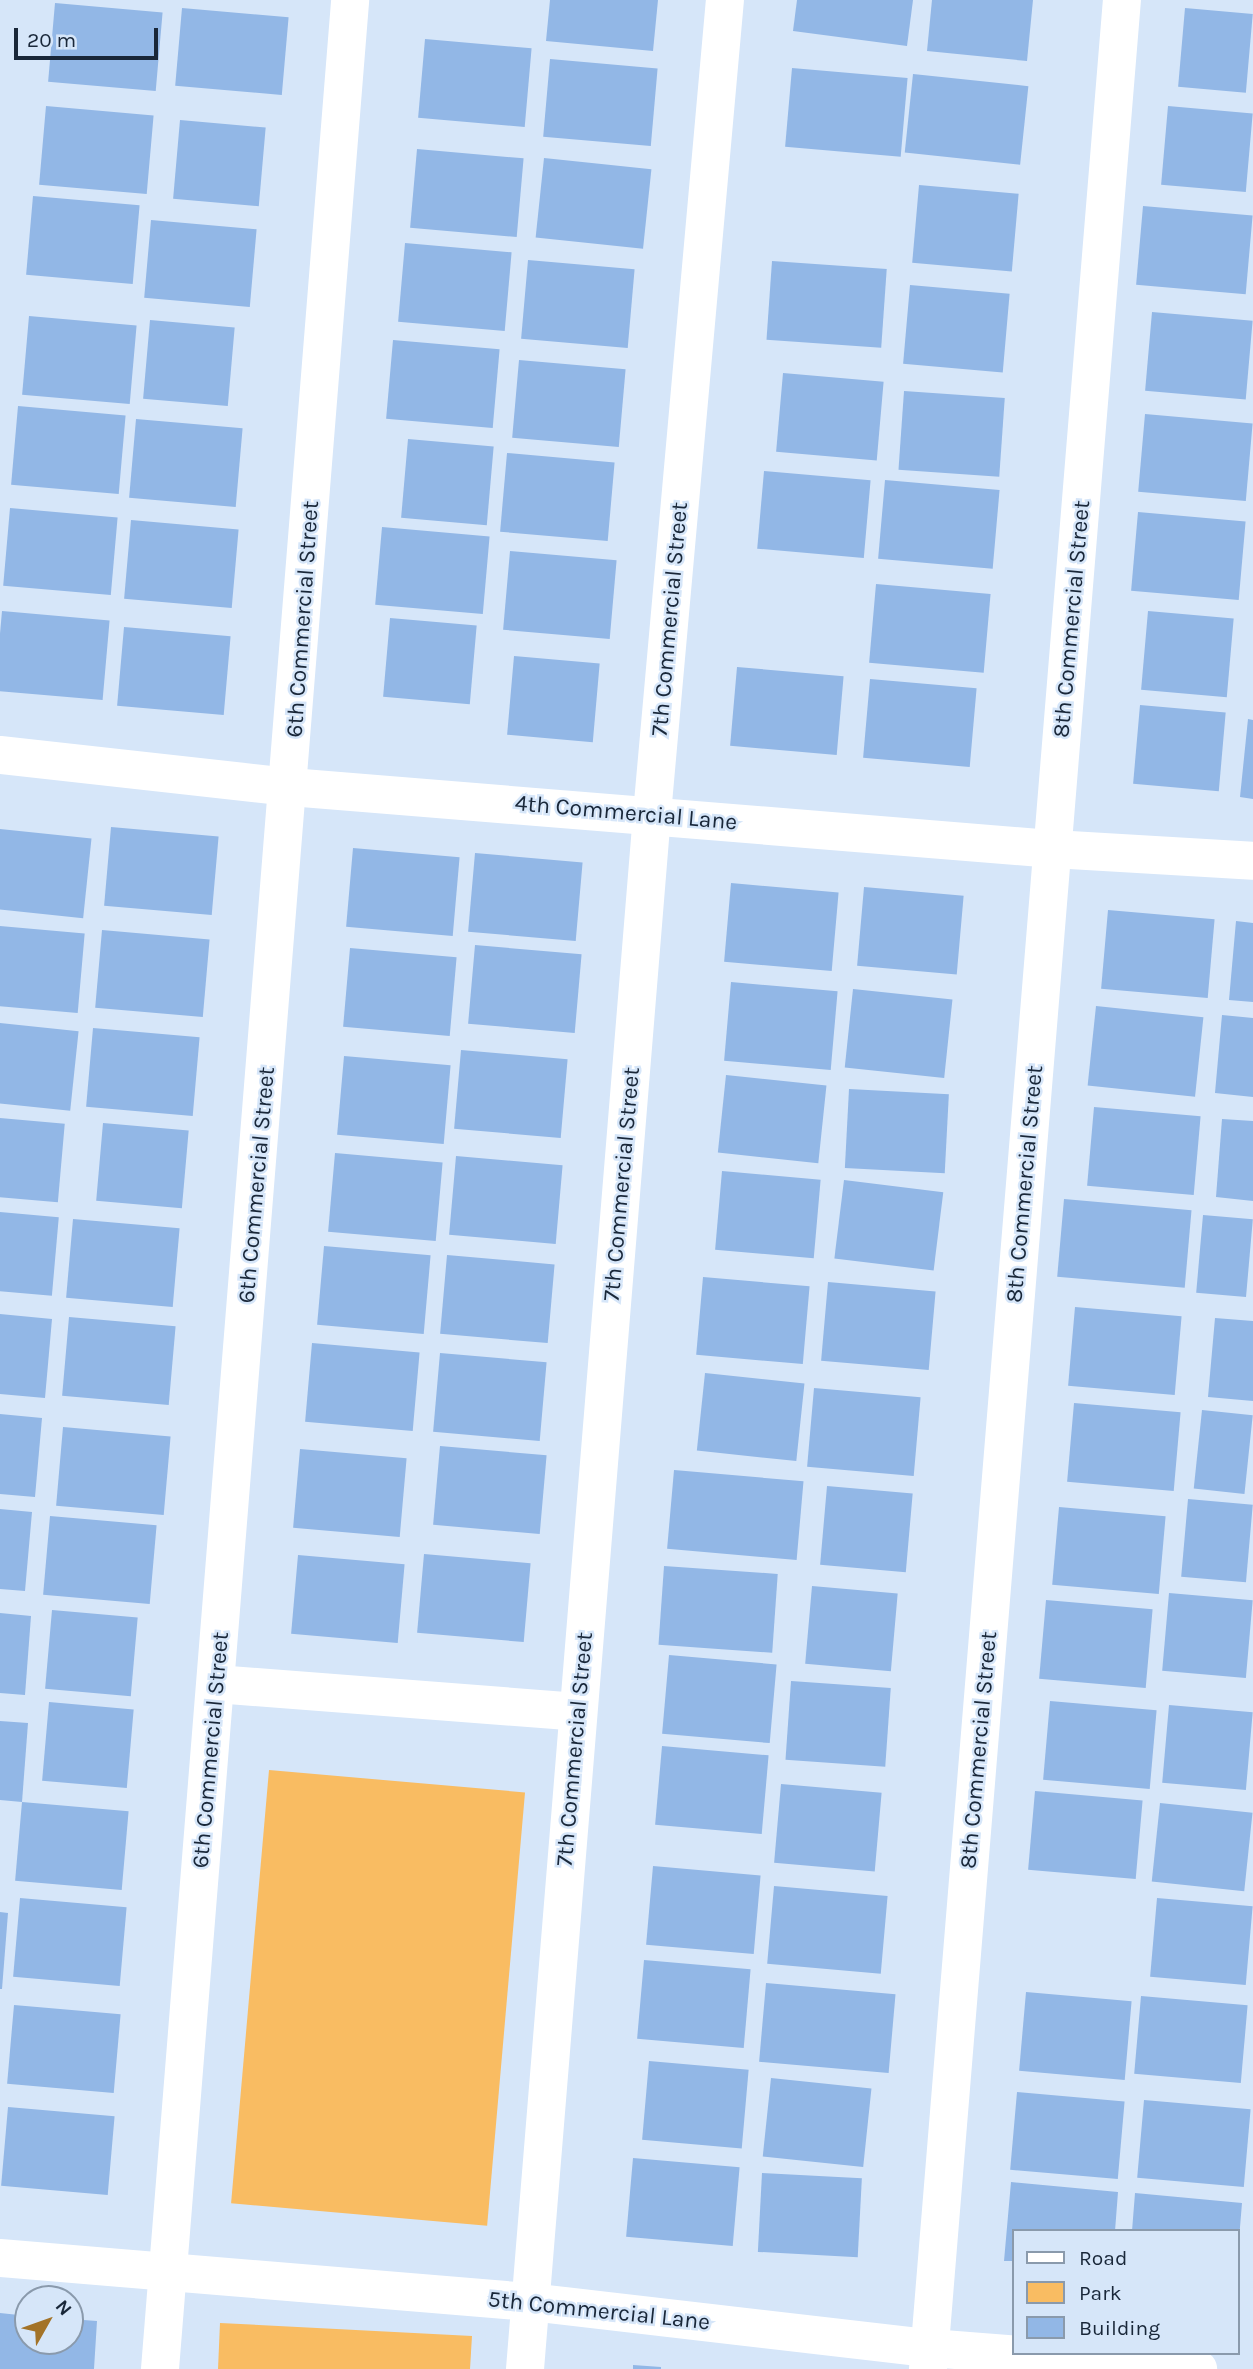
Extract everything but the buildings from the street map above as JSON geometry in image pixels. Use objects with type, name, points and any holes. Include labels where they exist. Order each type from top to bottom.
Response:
[{"type":"street","name":"6th Commercial Street","points":[[160,2369],[290,788],[350,0]]},
{"type":"street","name":"7th Commercial Street","points":[[525,2369],[652,814],[725,0]]},
{"type":"street","name":"8th Commercial Street","points":[[929,2359],[1122,0]]},
{"type":"street","name":"4th Commercial Lane","points":[[0,755],[290,788],[652,814],[1053,849],[1253,861]]},
{"type":"street","points":[[216,1684],[578,1712]]},
{"type":"street","name":"5th Commercial Lane","points":[[0,2258],[530,2302],[929,2359],[1198,2369]]},
{"type":"green space","points":[[269,1770],[525,1792],[487,2226],[231,2203]]},
{"type":"green space","points":[[220,2323],[472,2336],[470,2369],[218,2369]]}]
